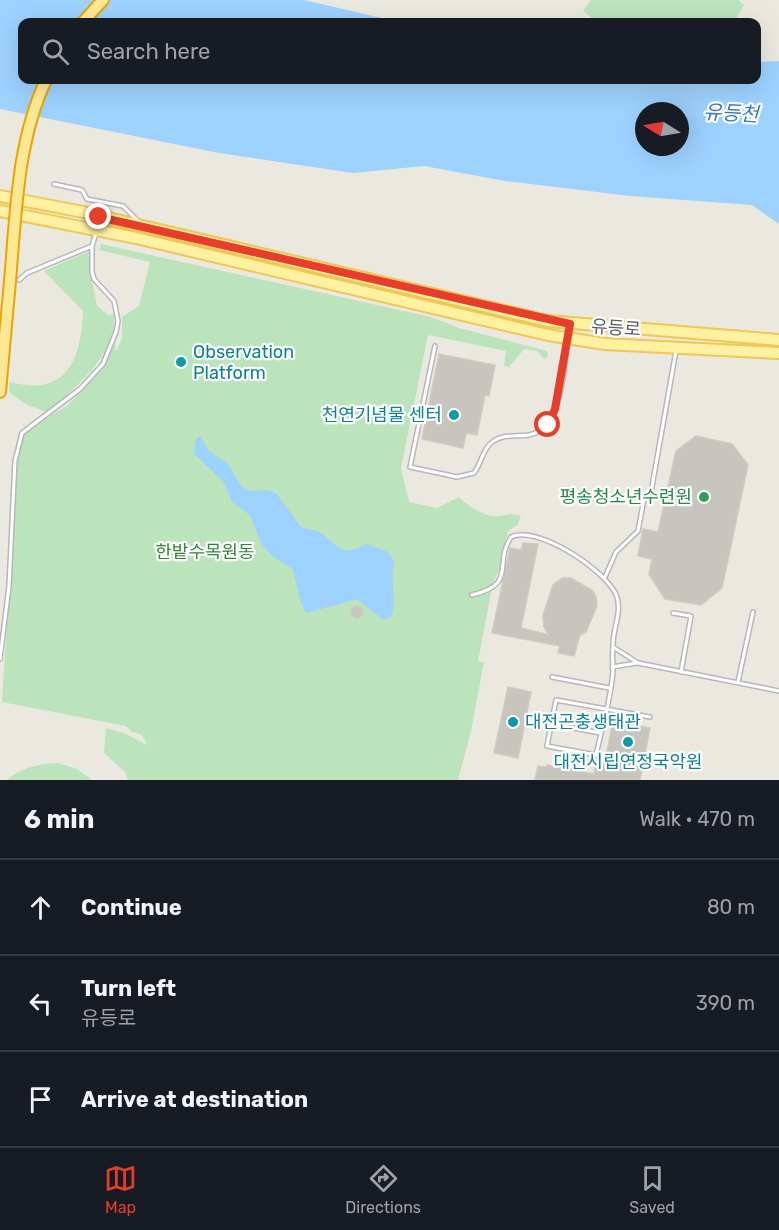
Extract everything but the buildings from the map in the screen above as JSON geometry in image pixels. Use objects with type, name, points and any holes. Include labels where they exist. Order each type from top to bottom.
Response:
[{"type":"highway","points":[[86,18],[103,0]]},
{"type":"highway","points":[[0,392],[15,280],[23,155],[33,110],[44,84]]},
{"type":"main road","name":"유등로","points":[[0,196],[83,212],[570,324],[779,340]]},
{"type":"main road","name":"유등로","points":[[0,211],[101,231],[568,338],[676,349],[779,353]]},
{"type":"lane","points":[[54,184],[82,190],[87,199],[123,206],[143,227]]},
{"type":"lane","points":[[0,659],[9,586],[15,461],[22,433],[69,400],[103,364],[118,321],[114,301],[94,279],[92,272],[92,246],[101,231],[99,217]]},
{"type":"lane","points":[[15,280],[92,246]]},
{"type":"lane","points":[[435,346],[410,467],[463,477],[474,473],[486,449],[495,440],[505,436],[533,434],[548,425],[555,409],[570,324]]},
{"type":"lane","points":[[605,577],[616,552],[638,531],[644,499],[651,492],[676,349]]},
{"type":"lane","points":[[472,595],[492,589],[499,582],[508,541],[514,535],[555,544],[605,577],[618,604],[612,668],[609,688],[605,709],[601,733],[596,755],[547,746],[556,700],[605,709],[650,717]]},
{"type":"lane","points":[[738,682],[753,612]]},
{"type":"lane","points":[[673,613],[691,616],[681,672]]},
{"type":"lane","points":[[613,647],[638,663],[779,691]]},
{"type":"lane","points":[[612,668],[638,663]]},
{"type":"lane","points":[[552,677],[609,688]]},
{"type":"lane","points":[[551,724],[601,733]]},
{"type":"green space","points":[[591,0],[739,0],[744,5],[736,18],[592,18],[583,11]]},
{"type":"green space","name":"한밭수목원동","points":[[101,244],[431,317],[459,328],[547,351],[548,356],[545,359],[537,351],[524,349],[509,367],[504,366],[506,351],[428,335],[401,468],[409,502],[437,508],[459,497],[474,509],[487,515],[521,516],[517,525],[508,531],[501,567],[493,582],[478,662],[484,662],[471,731],[458,780],[128,780],[125,772],[104,753],[106,728],[124,733],[147,745],[142,735],[132,732],[126,726],[2,702],[18,449],[23,436],[32,427],[68,405],[104,368],[115,340],[116,352],[122,338],[122,317],[139,306],[150,262],[99,250]]},
{"type":"green space","points":[[89,251],[90,272],[97,306],[108,315],[114,314],[113,329],[102,357],[93,369],[48,412],[17,398],[9,391],[10,382],[29,385],[45,384],[58,379],[74,359],[82,329],[83,311],[44,271]]},
{"type":"green space","points":[[58,763],[77,769],[92,780],[7,780],[31,767]]},
{"type":"water","name":"유등천","points":[[0,0],[304,0],[382,18],[18,18],[18,84],[761,84],[761,62],[779,61],[779,224],[752,205],[630,196],[505,181],[424,166],[353,173],[219,153],[0,109]]},
{"type":"water","points":[[200,436],[208,450],[228,464],[241,486],[249,491],[267,490],[276,493],[301,527],[319,532],[345,550],[366,544],[388,552],[394,562],[392,616],[384,620],[357,599],[306,613],[300,600],[293,569],[272,556],[261,543],[250,515],[232,502],[223,481],[194,454],[196,439]]},
{"type":"place","name":"Observation Platform","points":[[181,362]]},
{"type":"place","name":"천연기념물 센터","points":[[454,415]]},
{"type":"place","name":"평송청소년수련원","points":[[704,497]]},
{"type":"place","name":"대전곤충생태관","points":[[513,722]]},
{"type":"place","name":"대전시립연정국악원","points":[[628,742]]},
{"type":"route","points":[[99,217],[548,321],[570,324],[555,409],[548,425]]}]
